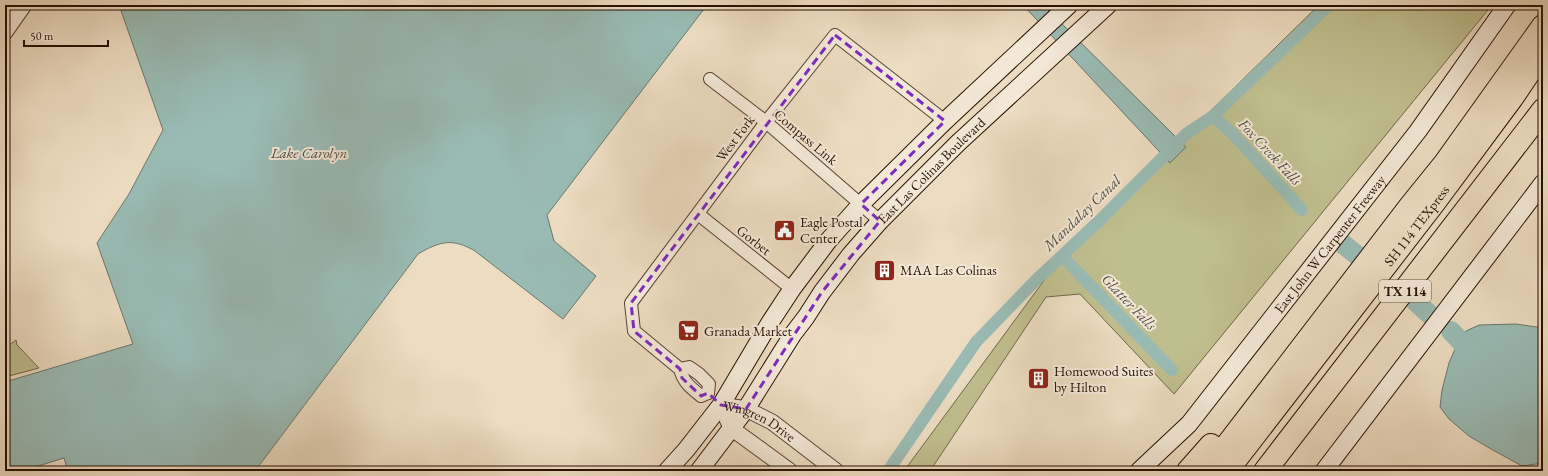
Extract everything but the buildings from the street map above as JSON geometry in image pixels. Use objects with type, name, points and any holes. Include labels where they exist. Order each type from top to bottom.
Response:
[{"type":"highway","name":"TX 114","points":[[1206,471],[1445,163],[1543,26]]},
{"type":"highway","name":"SH 114 TEXpress","points":[[1227,471],[1512,98],[1543,52]]},
{"type":"highway","name":"SH 114 TEXpress","points":[[1245,471],[1448,210],[1543,79]]},
{"type":"highway","name":"TX 114","points":[[1265,471],[1543,110]]},
{"type":"highway","points":[[1188,471],[1251,400],[1274,384]]},
{"type":"main road","name":"East Las Colinas Boulevard","points":[[666,471],[686,450],[721,404],[769,324],[792,289],[828,240],[861,204],[945,121],[1069,5]]},
{"type":"main road","name":"East Las Colinas Boulevard","points":[[698,471],[746,409],[793,334],[822,292],[880,221],[958,143],[1108,5]]},
{"type":"main road","name":"East John W Carpenter Freeway","points":[[1139,471],[1194,418],[1305,274],[1395,161],[1507,5]]},
{"type":"main road","points":[[1324,471],[1543,183]]},
{"type":"street","points":[[5,32],[24,5]]},
{"type":"street","name":"West Fork","points":[[721,404],[708,393],[709,384],[699,374],[689,367],[680,369],[634,331],[631,303],[766,122],[835,35],[945,121]]},
{"type":"street","name":"Compass Link","points":[[710,79],[766,122],[880,221]]},
{"type":"street","name":"Gorbet","points":[[698,214],[792,289]]},
{"type":"street","name":"Wingren Drive","points":[[721,404],[746,409],[772,422],[836,471]]},
{"type":"street","name":"Wingren Drive","points":[[721,404],[731,428],[790,471]]},
{"type":"highlighted area","points":[[835,35],[945,121],[861,204],[880,221],[822,292],[746,409],[721,405],[708,393],[701,396],[682,378],[680,369],[634,331],[631,303]]},
{"type":"shaded area","points":[[1319,5],[1492,5],[1174,394],[1080,294],[1046,297],[930,471],[904,471],[1062,256]]},
{"type":"shaded area","points":[[16,340],[17,345],[39,368],[5,377],[5,348]]},
{"type":"water","name":"Lake Carolyn","points":[[119,5],[707,5],[547,215],[554,241],[596,276],[563,319],[475,251],[460,244],[440,244],[418,254],[255,471],[68,471],[64,458],[22,471],[5,471],[5,382],[133,344],[97,243],[129,194],[163,130]]},
{"type":"water","points":[[1023,5],[1043,5],[1186,147],[1170,163]]},
{"type":"water","points":[[1516,324],[1543,328],[1543,463],[1522,466],[1469,436],[1449,419],[1440,407],[1442,390],[1449,363],[1462,333],[1479,325]]},
{"type":"waterway","name":"Mandalay Canal","points":[[888,471],[976,342],[1036,280],[1099,221],[1186,134],[1213,116],[1329,5]]},
{"type":"waterway","name":"Fox Creek Falls","points":[[1213,116],[1233,134],[1302,210]]},
{"type":"waterway","points":[[1343,244],[1358,256]]},
{"type":"waterway","name":"Glatter Falls","points":[[1062,256],[1172,370]]},
{"type":"waterway","points":[[1414,300],[1429,314]]},
{"type":"waterway","points":[[1451,331],[1477,359]]},
{"type":"place","name":"Eagle Postal Center","points":[[785,230]]},
{"type":"place","name":"MAA Las Colinas","points":[[884,270]]},
{"type":"place","name":"Granada Market","points":[[688,331]]},
{"type":"place","name":"Homewood Suites by Hilton","points":[[1038,379]]}]
